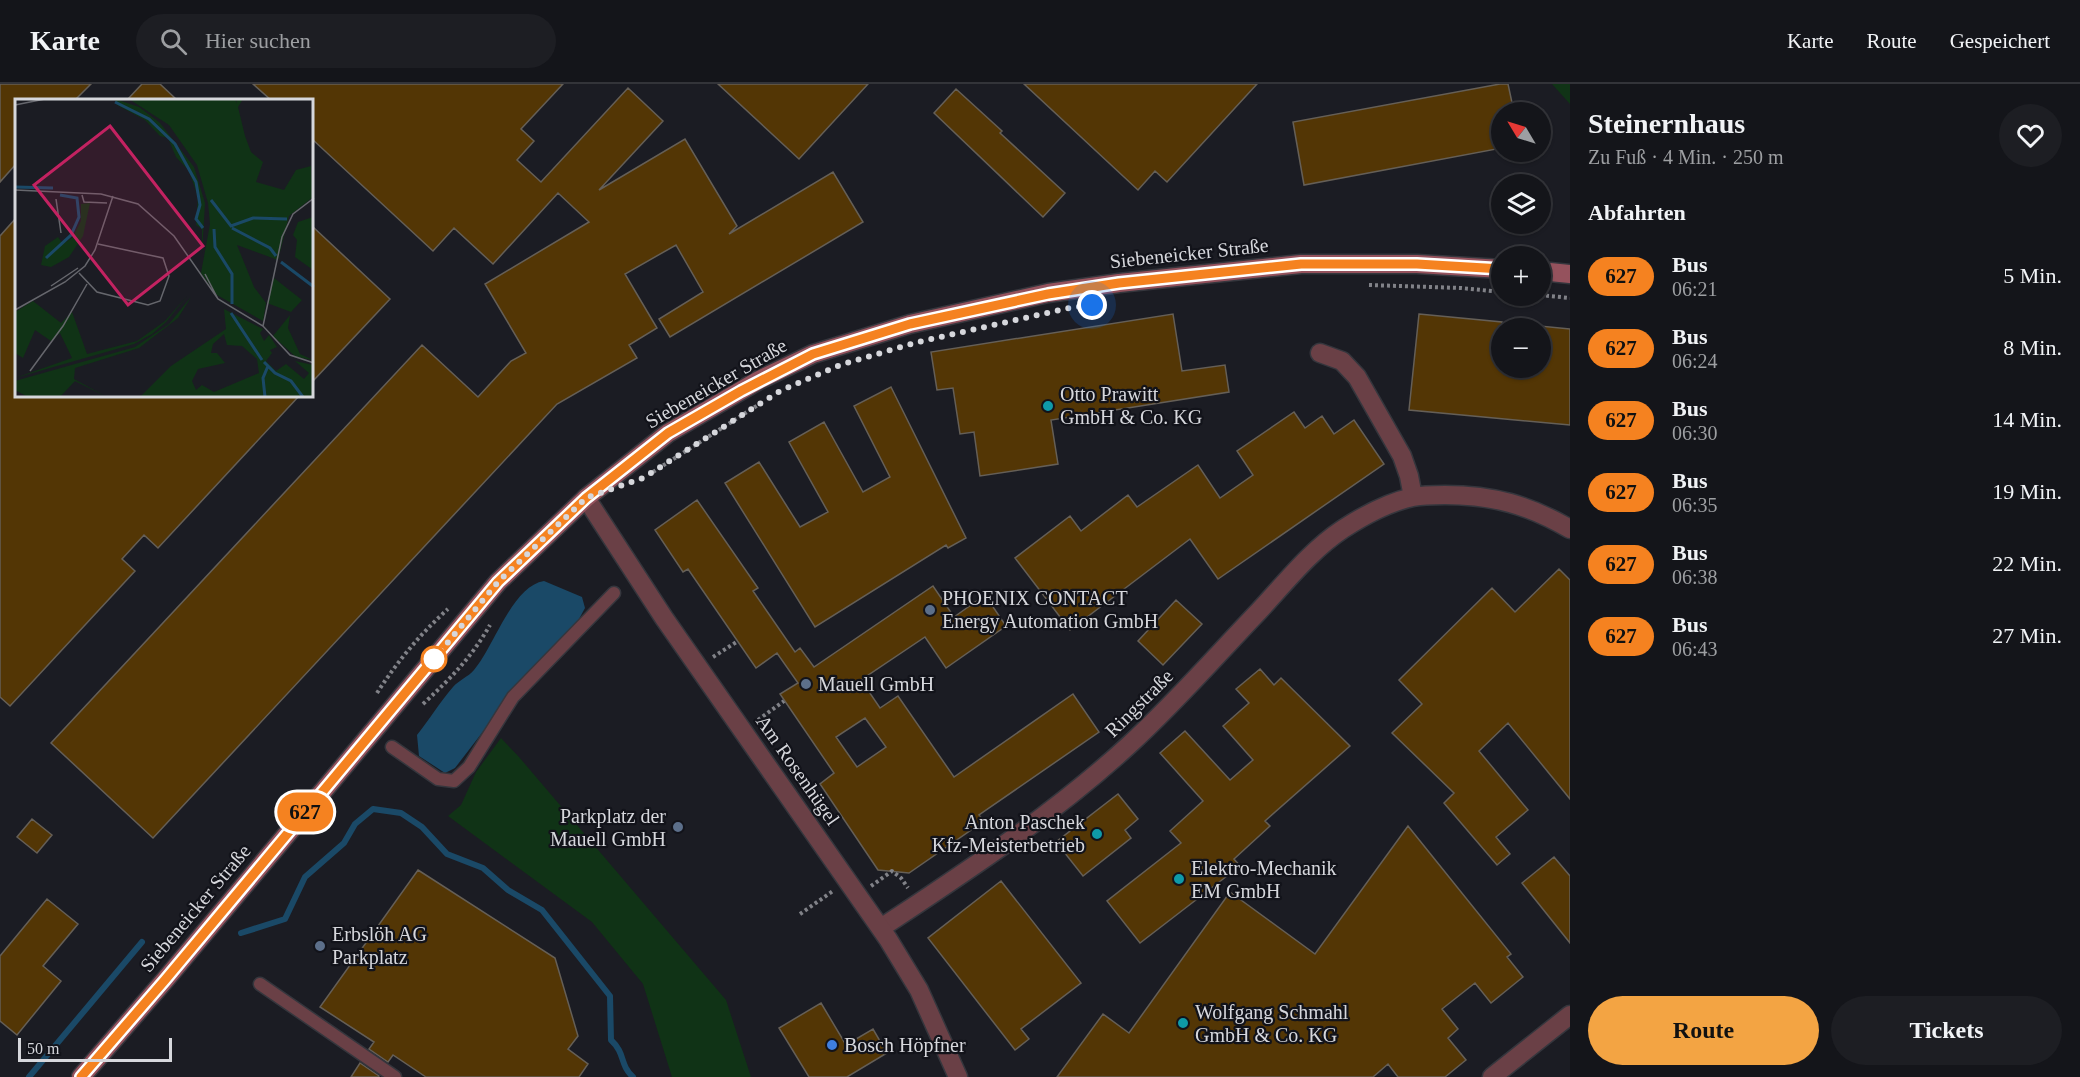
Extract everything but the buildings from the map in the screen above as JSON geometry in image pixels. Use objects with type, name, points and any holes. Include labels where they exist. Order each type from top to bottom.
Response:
[{"type":"main road","name":"Siebeneicker Straße","points":[[81,1077],[498,582],[586,498],[668,433],[759,380],[813,354],[910,324],[1060,292],[1119,283],[1301,264],[1417,264],[1491,268]]},
{"type":"main road","points":[[1551,272],[1570,274]]},
{"type":"street","points":[[1320,353],[1342,361],[1357,376],[1402,456],[1413,497]]},
{"type":"street","name":"Ringstraße","points":[[881,928],[1018,837],[1109,763],[1176,699],[1324,544],[1374,511],[1413,497],[1465,495],[1504,501],[1549,517],[1570,529]]},
{"type":"street","name":"Am Rosenhügel","points":[[586,498],[699,667],[881,928],[919,990],[958,1077]]},
{"type":"street","points":[[1492,1077],[1570,1015]]},
{"type":"lane","points":[[392,747],[438,779],[454,780],[469,767],[513,697],[614,593]]},
{"type":"lane","points":[[260,984],[395,1077]]},
{"type":"path","points":[[1359,285],[1491,291]]},
{"type":"path","points":[[1551,296],[1570,298]]},
{"type":"path","points":[[643,478],[761,403]]},
{"type":"path","points":[[376,693],[394,665],[432,623],[450,608]]},
{"type":"path","points":[[416,712],[454,676],[476,650],[490,625]]},
{"type":"path","points":[[699,667],[738,641]]},
{"type":"path","points":[[743,730],[784,701]]},
{"type":"path","points":[[858,896],[892,871],[901,878],[918,904]]},
{"type":"path","points":[[800,914],[847,881]]},
{"type":"green space","points":[[1552,84],[1570,84],[1570,104]]},
{"type":"green space","points":[[501,738],[726,1000],[751,1077],[672,1077],[643,984],[592,922],[448,816],[461,805],[476,772]]},
{"type":"water","points":[[544,581],[582,597],[585,608],[579,619],[508,699],[455,768],[445,773],[419,756],[417,735],[453,687],[474,670],[504,619],[522,594],[533,585]]},
{"type":"waterway","points":[[241,933],[285,919],[305,877],[344,843],[355,824],[373,809],[401,813],[422,827],[447,854],[483,868],[508,890],[542,910],[610,996],[611,1040],[633,1077]]},
{"type":"waterway","points":[[29,1077],[142,942]]},
{"type":"bus line","name":"627","points":[[81,1077],[498,582],[586,498],[668,433],[759,380],[813,354],[910,324],[1048,294],[1119,283],[1301,264],[1417,264],[1491,268]]},
{"type":"place","name":"Otto Prawitt GmbH & Co. KG","points":[[1048,406]]},
{"type":"place","name":"PHOENIX CONTACT Energy Automation GmbH","points":[[930,610]]},
{"type":"place","name":"Mauell GmbH","points":[[806,684]]},
{"type":"place","name":"Parkplatz der Mauell GmbH","points":[[678,827]]},
{"type":"place","name":"Anton Paschek Kfz-Meisterbetrieb","points":[[1097,834]]},
{"type":"place","name":"Elektro-Mechanik EM GmbH","points":[[1179,879]]},
{"type":"place","name":"Erbslöh AG Parkplatz","points":[[320,946]]},
{"type":"place","name":"Wolfgang Schmahl GmbH & Co. KG","points":[[1183,1023]]},
{"type":"place","name":"Bosch Höpfner","points":[[832,1045]]},
{"type":"route","points":[[434,659],[498,582],[586,498],[643,478],[780,391],[840,365],[918,342],[1069,308],[1092,305]]}]
